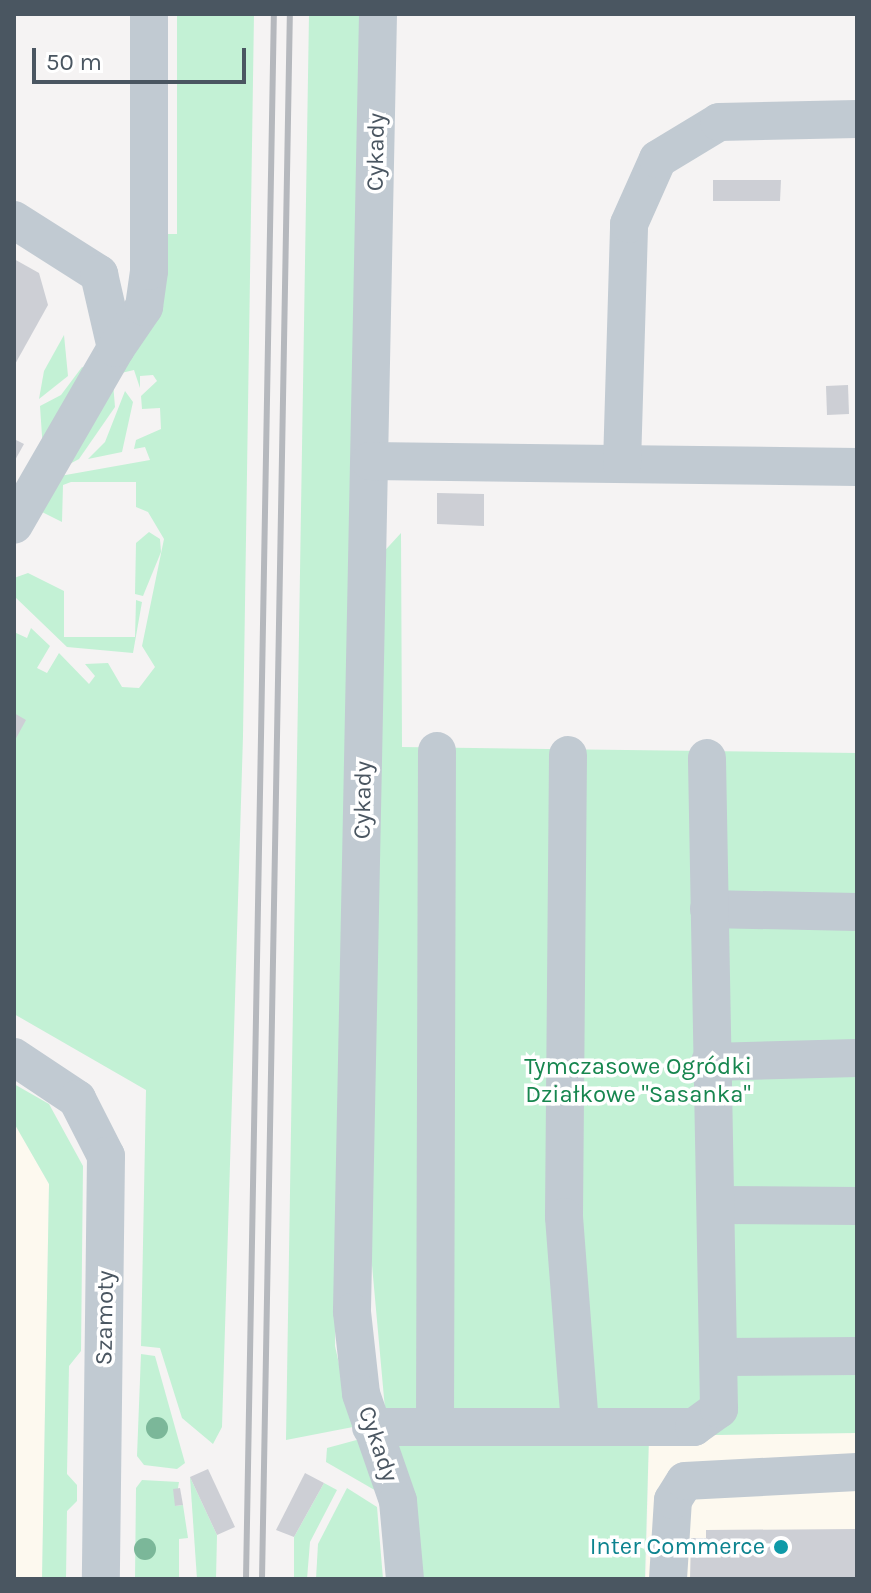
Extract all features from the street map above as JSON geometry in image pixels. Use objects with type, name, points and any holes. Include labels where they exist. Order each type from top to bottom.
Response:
[{"type":"street","points":[[14,525],[116,348],[144,307],[149,271],[149,14]]},
{"type":"street","name":"Cykady","points":[[378,14],[352,1312],[354,1359],[371,1427],[398,1501],[405,1579]]},
{"type":"street","points":[[622,464],[629,224],[658,159],[719,122],[857,119]]},
{"type":"street","points":[[14,220],[99,274],[116,348]]},
{"type":"street","points":[[370,461],[857,467]]},
{"type":"street","points":[[435,1423],[437,751]]},
{"type":"street","points":[[568,755],[564,1217],[580,1425]]},
{"type":"street","points":[[371,1427],[435,1423],[705,1423],[722,1399],[710,1062],[707,758]]},
{"type":"street","points":[[709,909],[857,912]]},
{"type":"street","name":"Szamoty","points":[[14,1057],[50,1078],[87,1111],[106,1156],[101,1579]]},
{"type":"street","points":[[710,1062],[857,1058]]},
{"type":"street","points":[[716,1205],[857,1206]]},
{"type":"street","points":[[721,1357],[857,1356]]},
{"type":"street","points":[[668,1579],[673,1500],[685,1481],[857,1472]]},
{"type":"shaded area","points":[[14,1123],[49,1184],[42,1579],[14,1579]]},
{"type":"shaded area","points":[[857,1433],[857,1579],[646,1579],[649,1436]]},
{"type":"green space","points":[[177,14],[254,14],[243,736],[222,1427],[213,1444],[182,1418],[160,1348],[141,1346],[146,1090],[14,1014],[14,632],[27,638],[31,628],[50,646],[37,668],[47,673],[59,653],[89,684],[95,676],[85,664],[108,663],[122,687],[139,688],[155,667],[142,646],[164,539],[148,512],[136,507],[136,482],[71,482],[63,485],[62,522],[40,511],[60,476],[150,460],[145,447],[134,449],[136,440],[161,429],[160,408],[142,409],[141,396],[157,381],[153,375],[140,376],[140,388],[134,370],[117,374],[156,234],[177,234]]},
{"type":"green space","points":[[309,14],[364,14],[335,1346],[353,1427],[286,1440]]},
{"type":"green space","points":[[64,335],[68,376],[39,399],[44,371]]},
{"type":"green space","points":[[82,367],[91,371],[43,451],[40,406],[61,395]]},
{"type":"green space","points":[[113,383],[115,407],[79,459],[64,467]]},
{"type":"green space","points":[[125,391],[133,402],[122,452],[88,459],[105,442]]},
{"type":"green space","points":[[149,532],[160,539],[161,552],[143,596],[135,594],[136,543]]},
{"type":"green space","name":"Tymczasowe Ogródki Działkowe \"Sasanka\"","points":[[401,533],[402,747],[857,753],[857,1433],[649,1436],[645,1579],[417,1579],[385,1409],[369,1232],[378,558]]},
{"type":"green space","points":[[28,573],[64,591],[64,637],[135,637],[136,600],[142,602],[133,653],[67,647],[14,596],[14,578]]},
{"type":"green space","points":[[14,1084],[49,1104],[83,1166],[81,1351],[69,1366],[67,1474],[77,1485],[77,1501],[67,1511],[66,1579],[42,1579],[49,1184],[14,1123]]},
{"type":"green space","points":[[141,1354],[155,1356],[185,1463],[177,1469],[144,1465],[137,1456]]},
{"type":"green space","points":[[364,1438],[378,1492],[326,1462],[327,1448]]},
{"type":"green space","points":[[190,1477],[217,1535],[216,1579],[197,1579]]},
{"type":"green space","points":[[142,1480],[179,1482],[175,1506],[183,1505],[188,1538],[179,1539],[179,1579],[135,1579],[136,1488]]},
{"type":"green space","points":[[324,1483],[337,1490],[310,1542],[307,1579],[294,1579],[294,1537]]},
{"type":"green space","points":[[347,1488],[377,1507],[383,1579],[316,1579],[318,1544]]},
{"type":"building","points":[[713,180],[781,180],[780,201],[713,201]]},
{"type":"building","points":[[14,259],[39,273],[48,305],[14,366]]},
{"type":"building","points":[[848,385],[849,414],[827,415],[826,386]]},
{"type":"building","points":[[14,439],[24,444],[14,462]]},
{"type":"building","points":[[437,493],[484,494],[484,526],[437,524]]},
{"type":"building","points":[[14,713],[26,720],[14,742]]},
{"type":"building","points":[[208,1469],[235,1527],[217,1535],[190,1477]]},
{"type":"building","points":[[305,1473],[324,1483],[294,1537],[276,1530]]},
{"type":"building","points":[[180,1488],[183,1505],[175,1506],[173,1489]]},
{"type":"building","name":"Inter Commerce","points":[[857,1529],[857,1579],[690,1579],[691,1538],[706,1538],[706,1530]]},
{"type":"railway","points":[[246,1579],[274,14]]},
{"type":"railway","points":[[262,1579],[290,14]]},
{"type":"place","name":"Inter Commerce","points":[[781,1547]]}]
